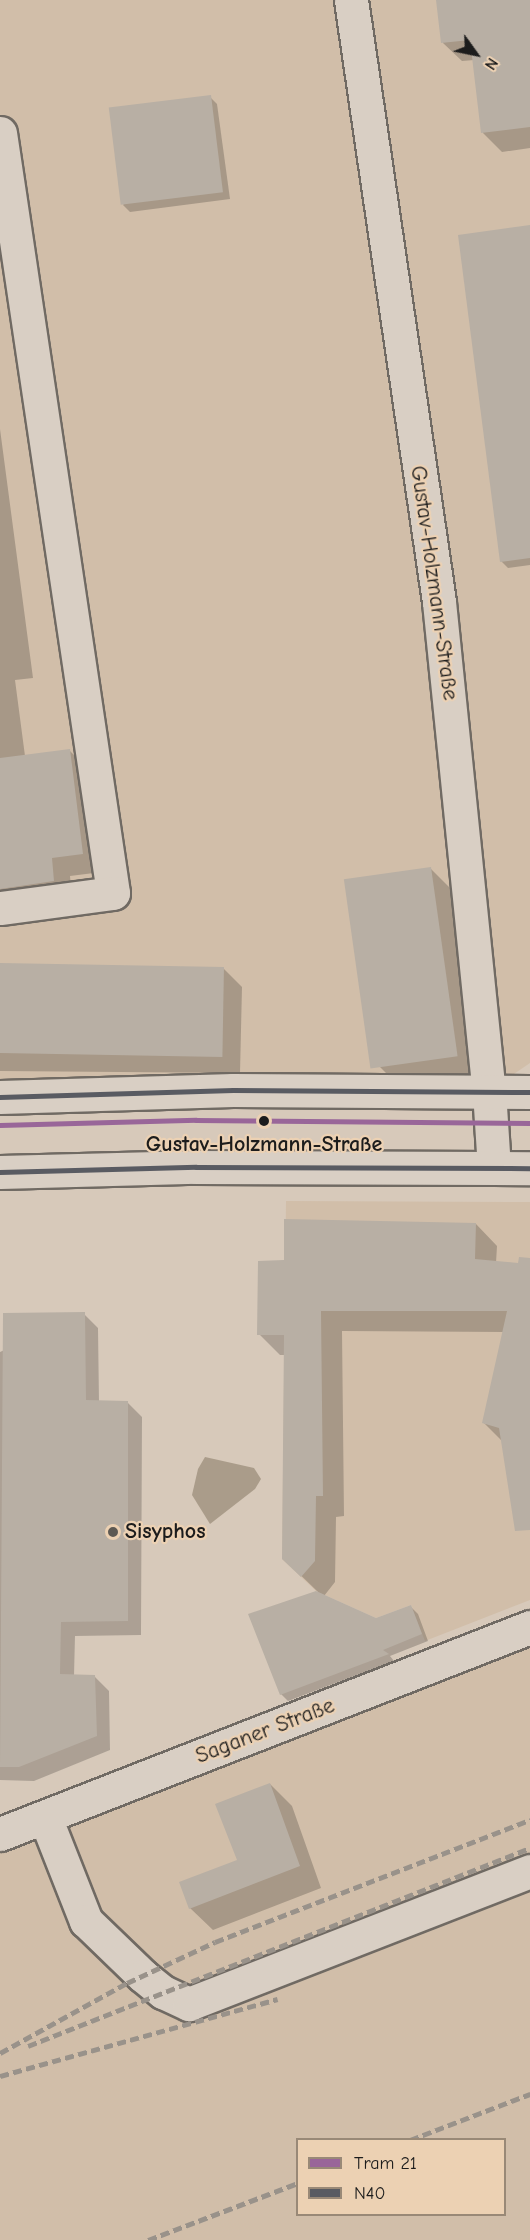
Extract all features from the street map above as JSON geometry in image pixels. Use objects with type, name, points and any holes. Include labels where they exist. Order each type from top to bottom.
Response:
[{"type":"street","name":"Gustav-Holzmann-Straße","points":[[351,0],[439,602],[489,1091],[494,1168]]},
{"type":"street","points":[[0,133],[113,893],[0,908]]},
{"type":"street","points":[[0,1097],[196,1090],[530,1092]]},
{"type":"street","points":[[0,1172],[196,1167],[530,1168]]},
{"type":"street","name":"Saganer Straße","points":[[0,1834],[530,1627]]},
{"type":"street","points":[[45,1817],[86,1921],[143,1976],[163,1992],[189,2004],[530,1871]]},
{"type":"shaded area","points":[[0,0],[530,0],[530,1063],[489,1091],[0,1097]]},
{"type":"shaded area","points":[[286,1201],[530,1202],[530,1600],[425,1641],[411,1605],[376,1618],[316,1591],[282,1559]]},
{"type":"shaded area","points":[[205,1457],[254,1468],[261,1479],[255,1489],[210,1524],[192,1495],[198,1469]]},
{"type":"shaded area","points":[[530,1645],[530,2240],[0,2240],[0,1849]]},
{"type":"building","points":[[436,0],[530,0],[530,127],[481,133],[470,40],[441,43]]},
{"type":"building","points":[[211,95],[223,192],[121,205],[109,108]]},
{"type":"building","points":[[530,225],[530,558],[500,562],[458,235]]},
{"type":"building","points":[[70,749],[83,854],[52,858],[54,881],[0,889],[0,758]]},
{"type":"building","points":[[431,867],[458,1056],[370,1068],[344,879]]},
{"type":"building","points":[[0,963],[224,967],[222,1057],[0,1053]]},
{"type":"building","points":[[284,1219],[476,1223],[475,1259],[518,1263],[519,1257],[530,1258],[530,1530],[515,1531],[499,1428],[482,1423],[507,1311],[321,1311],[323,1496],[316,1496],[315,1561],[301,1577],[282,1559],[284,1335],[257,1335],[258,1261],[284,1260]]},
{"type":"building","points":[[85,1312],[86,1400],[128,1401],[128,1621],[61,1622],[60,1674],[95,1675],[97,1736],[19,1767],[0,1767],[3,1313]]},
{"type":"building","points":[[316,1591],[376,1618],[411,1605],[422,1634],[383,1650],[389,1654],[280,1695],[248,1614]]},
{"type":"building","points":[[270,1783],[300,1866],[189,1909],[179,1882],[237,1860],[215,1804]]},
{"type":"railway","points":[[0,2053],[127,1983],[215,1942],[530,1820]]},
{"type":"railway","points":[[28,2046],[530,1848]]},
{"type":"railway","points":[[0,2076],[277,1999]]},
{"type":"railway","points":[[415,2138],[530,2094]]},
{"type":"railway","points":[[148,2240],[296,2184]]},
{"type":"tram line","name":"21","points":[[0,1125],[196,1120],[530,1123]]},
{"type":"transit line","name":"N40","points":[[0,1097],[233,1090],[530,1092]]},
{"type":"transit line","name":"N40","points":[[0,1172],[196,1167],[530,1168]]},
{"type":"place","name":"Gustav-Holzmann-Straße","points":[[264,1121]]},
{"type":"place","name":"Sisyphos","points":[[113,1532]]}]
